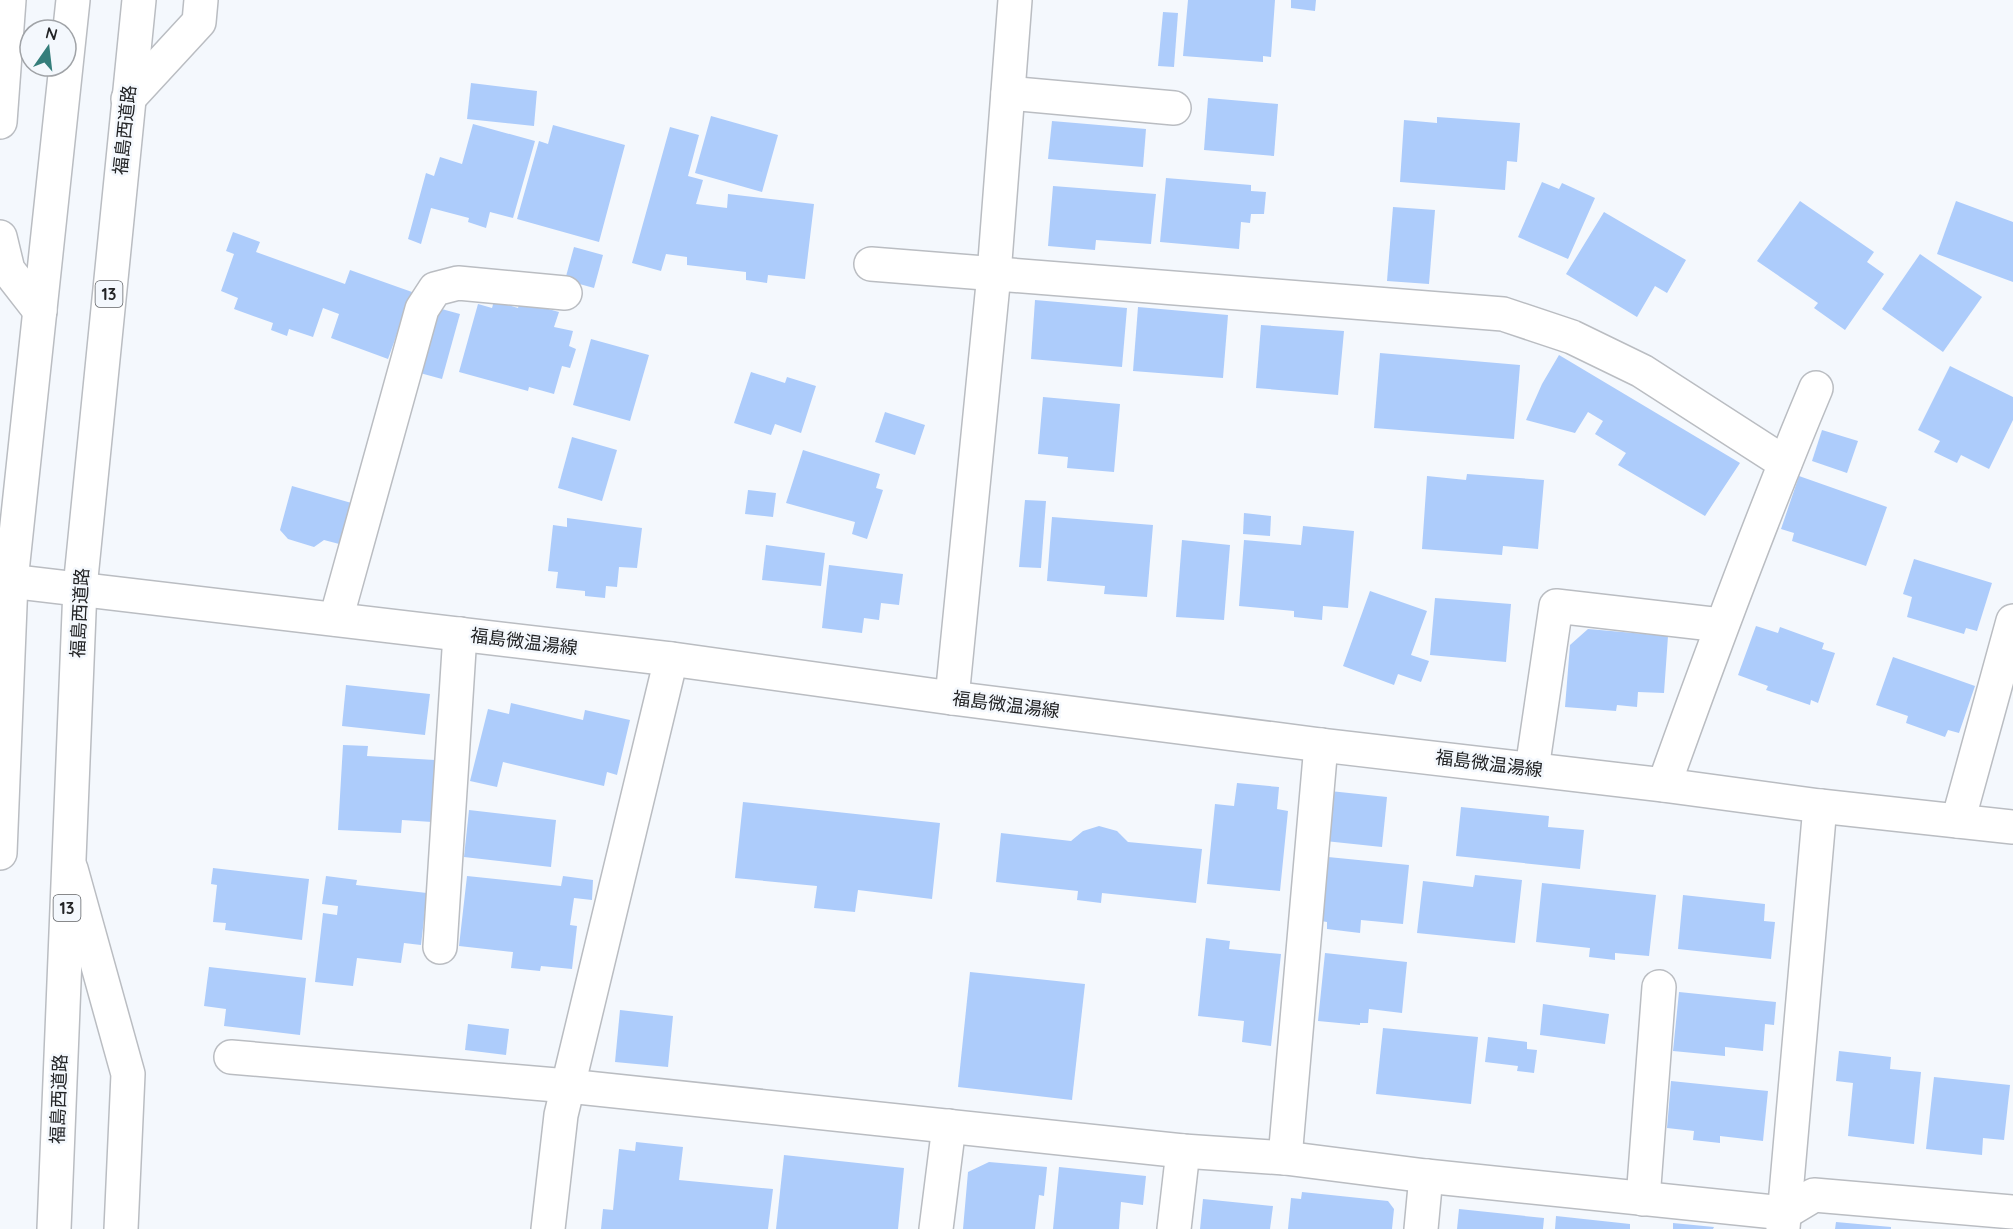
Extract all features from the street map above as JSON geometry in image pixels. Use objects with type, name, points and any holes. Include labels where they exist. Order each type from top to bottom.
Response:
[{"type":"main road","points":[[0,122],[9,0]]},
{"type":"main road","points":[[0,853],[6,580],[40,311],[73,0]]},
{"type":"main road","name":"福島西道路","points":[[54,1229],[80,588],[139,0]]},
{"type":"main road","points":[[128,99],[199,22],[201,0]]},
{"type":"main road","points":[[952,698],[994,274],[1015,0]]},
{"type":"main road","points":[[1008,93],[1174,108]]},
{"type":"main road","points":[[0,237],[8,270],[40,311]]},
{"type":"main road","points":[[871,264],[1503,314],[1572,337],[1642,371],[1785,463]]},
{"type":"main road","points":[[336,619],[422,309],[435,288],[458,283],[565,293]]},
{"type":"main road","points":[[1664,785],[1721,625],[1816,388]]},
{"type":"main road","name":"福島微温湯線","points":[[6,580],[671,659],[952,698],[1321,745],[1664,785],[1820,806],[2013,827]]},
{"type":"main road","points":[[1532,769],[1556,606],[1721,625]]},
{"type":"main road","points":[[1958,821],[2013,621]]},
{"type":"main road","points":[[440,946],[460,634]]},
{"type":"main road","points":[[548,1229],[561,1115],[671,659]]},
{"type":"main road","points":[[1285,1158],[1321,745]]},
{"type":"main road","points":[[1784,1221],[1820,806]]},
{"type":"main road","points":[[69,861],[128,1074],[121,1229]]},
{"type":"main road","points":[[1643,1199],[1659,987]]},
{"type":"main road","points":[[231,1057],[568,1086],[1184,1151],[1285,1158],[1425,1176],[1643,1199],[1784,1221],[1814,1195],[2013,1212]]},
{"type":"main road","points":[[936,1229],[949,1126]]},
{"type":"main road","points":[[1174,1229],[1184,1151]]},
{"type":"main road","points":[[1421,1229],[1425,1176]]},
{"type":"building","points":[[1188,0],[1275,0],[1271,57],[1263,56],[1263,62],[1183,56]]},
{"type":"building","points":[[1291,0],[1316,0],[1315,11],[1291,8]]},
{"type":"building","points":[[1163,12],[1178,13],[1174,67],[1158,66]]},
{"type":"building","points":[[471,83],[537,91],[534,126],[467,119]]},
{"type":"building","points":[[1208,98],[1278,104],[1274,156],[1204,150]]},
{"type":"building","points":[[711,116],[778,135],[762,192],[695,173]]},
{"type":"building","points":[[1437,117],[1520,123],[1517,162],[1507,161],[1505,190],[1400,182],[1404,120],[1437,123]]},
{"type":"building","points":[[1052,121],[1146,129],[1143,167],[1048,159]]},
{"type":"building","points":[[473,124],[535,141],[513,218],[490,212],[486,228],[468,222],[469,218],[431,208],[421,244],[408,239],[426,173],[434,176],[440,157],[462,164]]},
{"type":"building","points":[[553,125],[625,145],[599,242],[517,219],[539,141],[548,144]]},
{"type":"building","points":[[670,127],[699,135],[688,176],[703,180],[696,204],[727,208],[728,194],[814,204],[805,279],[768,275],[767,283],[746,280],[746,272],[687,265],[687,257],[666,254],[661,271],[632,263]]},
{"type":"building","points":[[1166,178],[1251,185],[1251,191],[1266,192],[1264,214],[1251,214],[1250,223],[1241,222],[1239,249],[1160,242]]},
{"type":"building","points":[[1542,182],[1559,189],[1562,183],[1595,198],[1568,259],[1518,237]]},
{"type":"building","points":[[1053,186],[1156,194],[1151,244],[1096,240],[1095,250],[1048,246]]},
{"type":"building","points":[[1800,201],[1874,252],[1867,262],[1884,274],[1845,330],[1814,308],[1818,303],[1757,261]]},
{"type":"building","points":[[1956,201],[2013,222],[2013,282],[1937,254]]},
{"type":"building","points":[[1393,207],[1435,210],[1429,284],[1387,281]]},
{"type":"building","points":[[1604,212],[1686,260],[1667,293],[1655,286],[1637,317],[1566,274]]},
{"type":"building","points":[[233,232],[260,242],[256,252],[345,284],[350,270],[412,292],[388,359],[331,338],[339,314],[323,308],[313,337],[289,329],[287,336],[271,330],[273,323],[234,309],[238,298],[221,291],[234,254],[226,251]]},
{"type":"building","points":[[574,247],[603,255],[594,288],[565,280]]},
{"type":"building","points":[[1920,254],[1982,297],[1943,352],[1882,309]]},
{"type":"building","points":[[1035,300],[1127,308],[1122,367],[1031,359]]},
{"type":"building","points":[[494,301],[518,308],[520,301],[559,312],[554,327],[573,331],[569,346],[576,349],[570,368],[562,366],[554,394],[529,387],[528,391],[459,372],[478,304],[492,308]]},
{"type":"building","points":[[1138,307],[1228,315],[1223,378],[1133,371]]},
{"type":"building","points":[[438,308],[460,314],[442,379],[420,373]]},
{"type":"building","points":[[1261,325],[1344,331],[1338,395],[1256,388]]},
{"type":"building","points":[[591,339],[649,355],[630,421],[573,405]]},
{"type":"building","points":[[1380,353],[1520,365],[1514,439],[1374,428]]},
{"type":"building","points":[[1559,355],[1740,463],[1705,516],[1618,465],[1626,453],[1595,434],[1603,421],[1588,412],[1575,433],[1526,420],[1542,384]]},
{"type":"building","points":[[1950,366],[2013,397],[2013,420],[1989,469],[1961,455],[1957,463],[1934,452],[1940,441],[1918,430]]},
{"type":"building","points":[[751,372],[785,383],[787,377],[816,386],[801,433],[775,424],[771,435],[734,423]]},
{"type":"building","points":[[1043,397],[1120,404],[1114,472],[1067,468],[1068,457],[1038,454]]},
{"type":"building","points":[[885,412],[925,425],[915,455],[875,442]]},
{"type":"building","points":[[1822,430],[1858,441],[1847,473],[1812,461]]},
{"type":"building","points":[[572,437],[617,450],[602,501],[558,488]]},
{"type":"building","points":[[803,450],[880,474],[876,488],[883,490],[867,539],[852,534],[855,522],[786,503]]},
{"type":"building","points":[[1467,474],[1544,480],[1538,549],[1503,546],[1502,555],[1422,549],[1427,476],[1466,480]]},
{"type":"building","points":[[1799,476],[1887,507],[1866,566],[1792,541],[1794,533],[1781,529]]},
{"type":"building","points":[[292,486],[355,504],[343,545],[324,540],[314,547],[288,539],[280,530]]},
{"type":"building","points":[[748,490],[776,493],[773,517],[745,514]]},
{"type":"building","points":[[1025,500],[1046,501],[1041,568],[1019,567]]},
{"type":"building","points":[[1244,513],[1271,516],[1270,536],[1243,534]]},
{"type":"building","points":[[1052,517],[1153,525],[1147,597],[1104,594],[1105,586],[1047,581]]},
{"type":"building","points":[[567,518],[642,528],[637,568],[619,567],[617,587],[606,586],[605,598],[585,596],[585,591],[556,588],[558,572],[548,571],[553,525],[567,527]]},
{"type":"building","points":[[1303,526],[1354,531],[1348,608],[1323,606],[1322,620],[1294,617],[1294,611],[1239,606],[1244,540],[1301,545]]},
{"type":"building","points":[[1182,540],[1230,545],[1224,620],[1176,617]]},
{"type":"building","points":[[766,545],[825,553],[821,586],[762,580]]},
{"type":"building","points":[[1914,559],[1992,583],[1977,631],[1966,628],[1964,634],[1907,617],[1912,597],[1903,594]]},
{"type":"building","points":[[829,565],[903,574],[899,605],[881,603],[879,620],[864,618],[862,633],[822,628]]},
{"type":"building","points":[[1370,591],[1427,611],[1411,655],[1429,661],[1421,682],[1398,674],[1394,685],[1343,666]]},
{"type":"building","points":[[1435,598],[1511,604],[1506,662],[1430,655]]},
{"type":"building","points":[[1756,626],[1778,633],[1780,627],[1824,643],[1822,649],[1835,653],[1818,703],[1811,700],[1810,705],[1766,690],[1768,686],[1738,675]]},
{"type":"building","points":[[1588,629],[1668,636],[1664,693],[1638,692],[1637,707],[1617,705],[1616,711],[1565,707],[1570,645]]},
{"type":"building","points":[[1893,657],[1975,686],[1959,733],[1948,730],[1945,737],[1906,723],[1908,716],[1876,705]]},
{"type":"building","points":[[346,685],[430,694],[425,735],[342,726]]},
{"type":"building","points":[[511,703],[583,720],[585,710],[630,720],[617,775],[607,772],[604,786],[503,762],[497,787],[470,781],[488,709],[509,714]]},
{"type":"building","points":[[343,745],[368,746],[367,756],[435,760],[432,822],[402,820],[401,833],[338,830]]},
{"type":"building","points":[[1237,783],[1279,787],[1277,809],[1288,811],[1280,891],[1207,884],[1215,804],[1234,806]]},
{"type":"building","points":[[1330,791],[1387,797],[1382,847],[1325,841]]},
{"type":"building","points":[[743,802],[940,823],[932,899],[858,890],[855,912],[814,908],[817,886],[735,878]]},
{"type":"building","points":[[1461,807],[1549,816],[1548,827],[1584,830],[1580,869],[1456,856]]},
{"type":"building","points":[[469,810],[556,820],[551,867],[464,857]]},
{"type":"building","points":[[1099,826],[1117,831],[1128,842],[1202,849],[1196,903],[1102,893],[1101,903],[1077,900],[1078,891],[996,882],[1001,833],[1071,841],[1083,831]]},
{"type":"building","points":[[1328,857],[1409,865],[1403,924],[1361,920],[1360,933],[1327,929],[1327,922],[1321,921]]},
{"type":"building","points":[[213,868],[309,879],[302,940],[225,930],[226,923],[213,922],[217,885],[211,884]]},
{"type":"building","points":[[1475,875],[1522,880],[1515,943],[1417,933],[1423,881],[1473,887]]},
{"type":"building","points":[[326,876],[357,880],[356,885],[427,893],[421,945],[404,943],[401,963],[357,958],[353,986],[315,982],[323,913],[337,915],[338,906],[322,904]]},
{"type":"building","points":[[467,876],[561,886],[563,876],[593,880],[592,900],[574,898],[570,925],[577,926],[572,969],[541,966],[540,971],[511,968],[513,952],[459,946]]},
{"type":"building","points":[[1542,883],[1656,895],[1649,956],[1615,953],[1615,960],[1589,957],[1590,948],[1536,942]]},
{"type":"building","points":[[1683,895],[1765,904],[1764,921],[1775,922],[1771,959],[1678,949]]},
{"type":"building","points":[[1206,938],[1230,941],[1229,949],[1281,954],[1271,1046],[1242,1042],[1244,1021],[1198,1016]]},
{"type":"building","points":[[1325,953],[1407,962],[1402,1013],[1369,1009],[1368,1023],[1360,1023],[1360,1025],[1318,1021]]},
{"type":"building","points":[[209,967],[306,978],[300,1035],[224,1026],[226,1009],[204,1006]]},
{"type":"building","points":[[970,972],[1085,984],[1072,1100],[958,1087]]},
{"type":"building","points":[[1679,992],[1776,1002],[1774,1025],[1765,1024],[1763,1051],[1725,1047],[1725,1056],[1673,1051]]},
{"type":"building","points":[[1543,1004],[1609,1014],[1605,1044],[1540,1035]]},
{"type":"building","points":[[620,1010],[673,1016],[668,1067],[615,1062]]},
{"type":"building","points":[[468,1024],[509,1029],[506,1055],[465,1050]]},
{"type":"building","points":[[1383,1028],[1478,1037],[1471,1104],[1376,1094]]},
{"type":"building","points":[[1488,1037],[1527,1042],[1527,1049],[1537,1050],[1534,1073],[1517,1071],[1518,1066],[1485,1062]]},
{"type":"building","points":[[1839,1051],[1891,1057],[1890,1069],[1921,1072],[1914,1144],[1848,1136],[1853,1083],[1836,1081]]},
{"type":"building","points":[[1934,1077],[2010,1085],[2004,1140],[1983,1138],[1982,1155],[1926,1149]]},
{"type":"building","points":[[1671,1081],[1768,1091],[1763,1141],[1720,1136],[1720,1143],[1693,1140],[1694,1131],[1667,1128]]},
{"type":"building","points":[[636,1142],[683,1147],[679,1180],[773,1189],[768,1229],[601,1229],[603,1209],[613,1210],[619,1149],[635,1151]]},
{"type":"building","points":[[784,1155],[904,1168],[898,1229],[776,1229]]},
{"type":"building","points":[[989,1162],[1047,1167],[1044,1196],[1039,1195],[1035,1229],[963,1229],[968,1172]]},
{"type":"building","points":[[1059,1167],[1146,1176],[1143,1205],[1121,1202],[1119,1229],[1053,1229]]},
{"type":"building","points":[[1302,1192],[1388,1201],[1394,1209],[1392,1229],[1288,1229],[1291,1198],[1301,1199]]},
{"type":"building","points":[[1203,1199],[1273,1206],[1270,1229],[1200,1229]]},
{"type":"building","points":[[1459,1209],[1544,1218],[1543,1229],[1457,1229]]},
{"type":"building","points":[[1556,1216],[1630,1224],[1630,1229],[1555,1229]]},
{"type":"building","points":[[1836,1222],[1891,1227],[1891,1229],[1835,1229]]},
{"type":"building","points":[[1673,1223],[1714,1227],[1713,1229],[1673,1229]]}]
